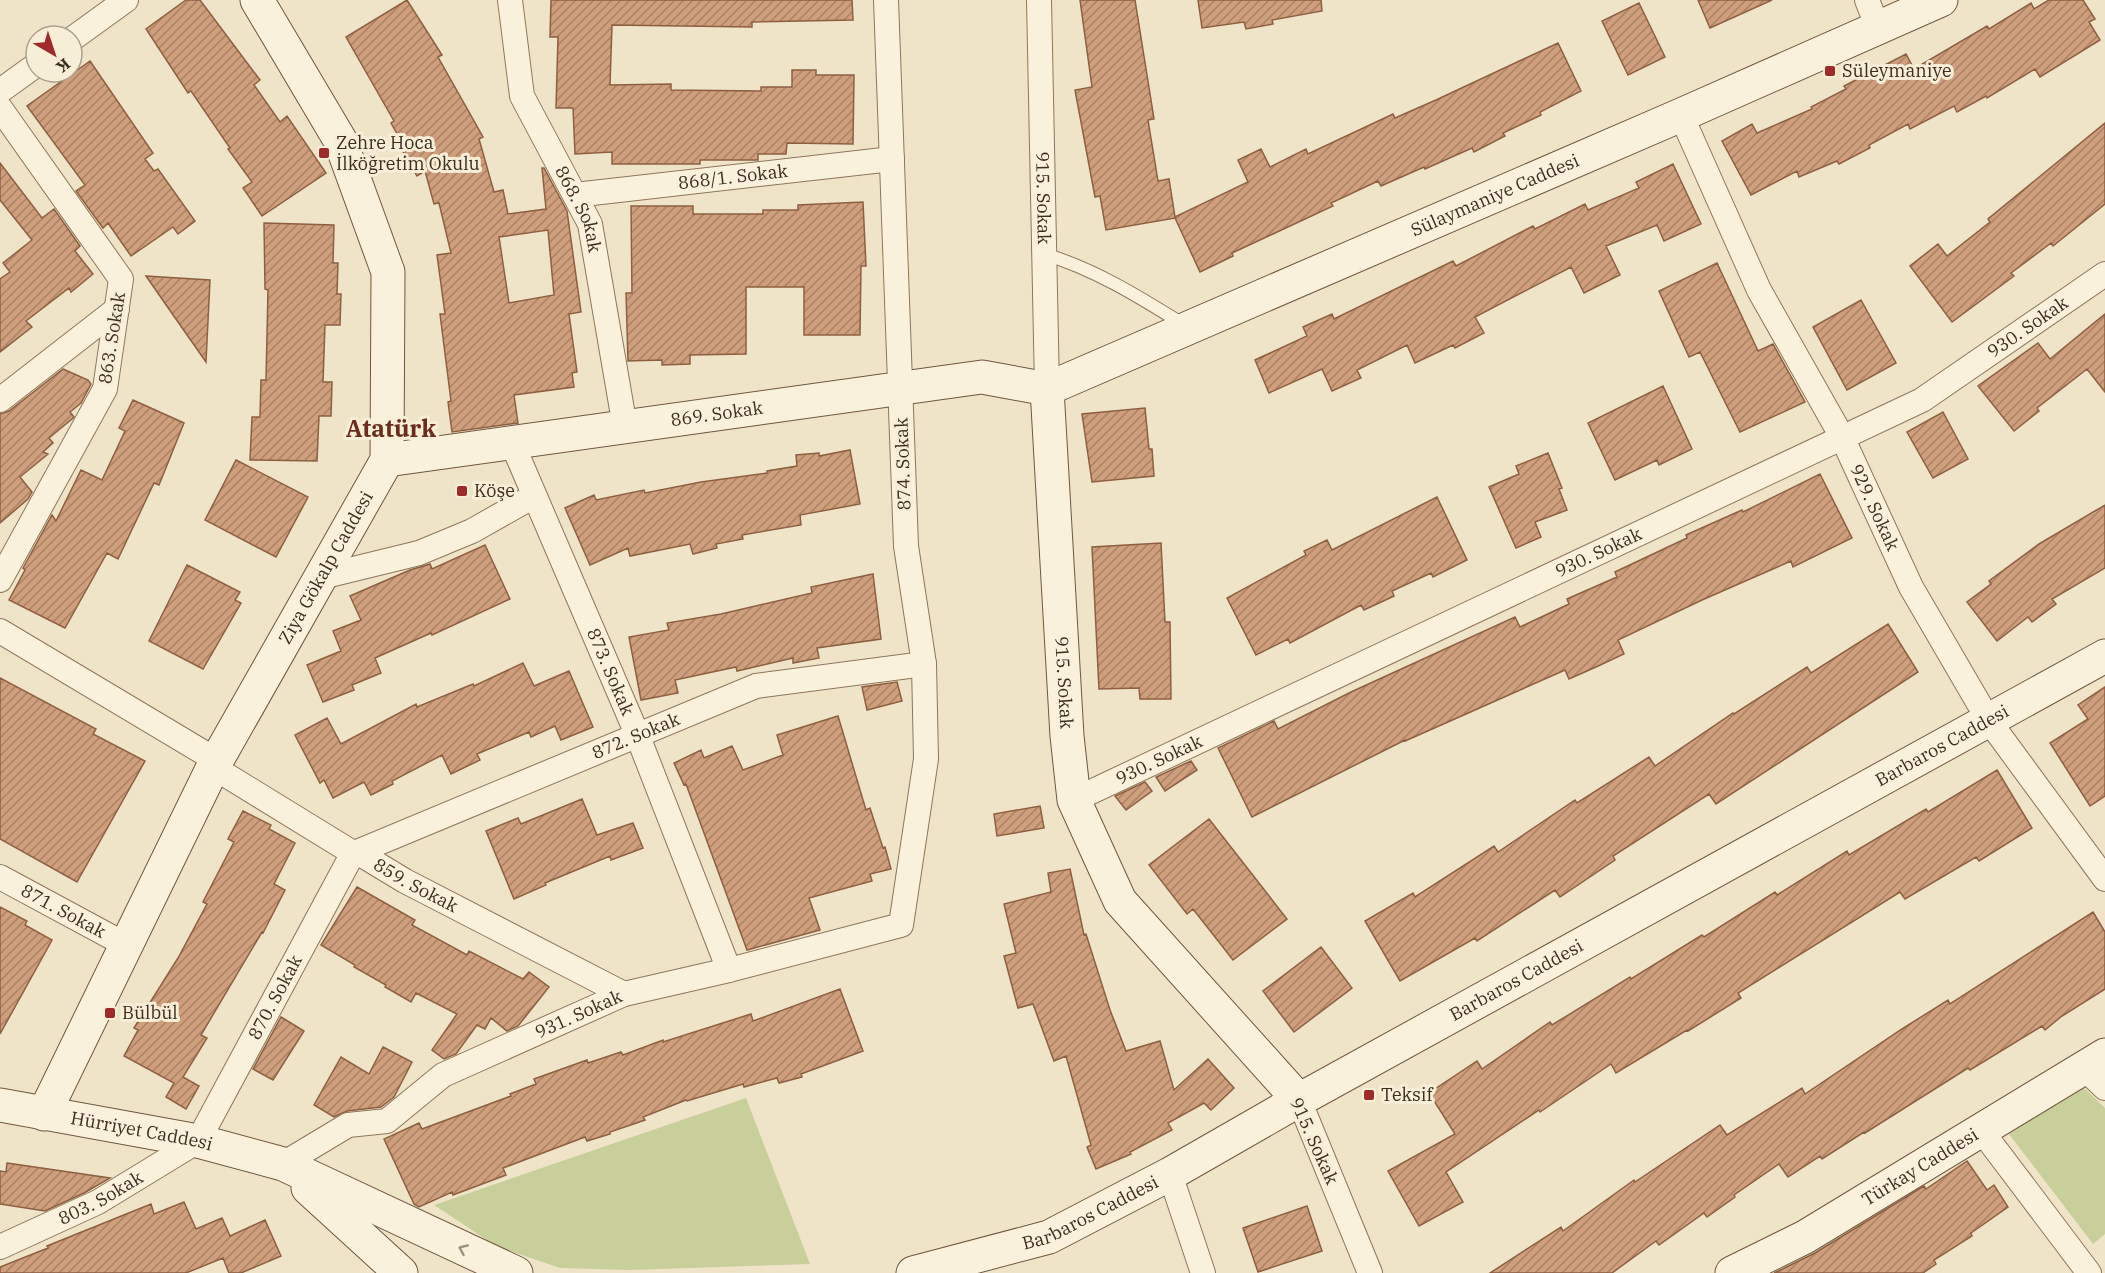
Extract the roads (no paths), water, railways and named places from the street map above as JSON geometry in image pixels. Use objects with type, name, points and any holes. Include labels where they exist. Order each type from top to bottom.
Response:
[{"type":"main road","name":"Ziya Gökalp Caddesi","points":[[44,1114],[214,763],[387,460],[388,272],[340,140],[257,0]]},
{"type":"main road","name":"Sülaymaniye Caddesi","points":[[1047,389],[1681,115],[1873,14],[1941,0]]},
{"type":"main road","name":"869. Sokak","points":[[387,460],[982,377],[1047,389]]},
{"type":"main road","name":"915. Sokak","points":[[1047,389],[1067,736],[1074,800],[1120,901],[1299,1100]]},
{"type":"main road","name":"Barbaros Caddesi","points":[[913,1273],[1049,1237],[1170,1174],[1299,1100],[2105,656]]},
{"type":"main road","name":"Türkay Caddesi","points":[[1732,1273],[1804,1237],[1981,1131],[2098,1071]]},
{"type":"main road","name":"Hürriyet Caddesi","points":[[0,1106],[198,1141],[283,1164],[516,1273]]},
{"type":"main road","name":"Hürriyet Caddesi","points":[[283,1164],[382,1266]]},
{"type":"street","points":[[84,30],[126,0]]},
{"type":"street","name":"868. Sokak","points":[[510,0],[522,96],[590,224],[625,427]]},
{"type":"street","name":"874. Sokak","points":[[886,0],[906,546],[924,664],[926,759],[901,925]]},
{"type":"street","name":"915. Sokak","points":[[1039,0],[1047,389]]},
{"type":"street","points":[[0,91],[24,74]]},
{"type":"street","name":"863. Sokak","points":[[0,108],[121,279],[105,389],[0,580]]},
{"type":"street","name":"929. Sokak","points":[[1681,115],[1759,290],[1842,437],[1911,587],[1989,721],[2105,879]]},
{"type":"street","name":"868/1. Sokak","points":[[575,195],[892,159]]},
{"type":"street","name":"930. Sokak","points":[[1074,800],[1922,400],[2105,274]]},
{"type":"street","points":[[0,400],[117,309]]},
{"type":"street","name":"873. Sokak","points":[[512,443],[637,734],[729,970]]},
{"type":"street","points":[[321,577],[420,553],[472,531],[534,496]]},
{"type":"street","name":"859. Sokak","points":[[0,632],[214,763],[355,853],[624,994]]},
{"type":"street","name":"872. Sokak","points":[[355,853],[756,686],[924,664]]},
{"type":"street","name":"870. Sokak","points":[[198,1141],[355,853]]},
{"type":"street","name":"871. Sokak","points":[[0,877],[126,945]]},
{"type":"street","name":"931. Sokak","points":[[283,1164],[348,1125],[387,1121],[443,1075],[624,994],[729,970],[901,925]]},
{"type":"street","name":"915. Sokak","points":[[1299,1100],[1371,1273]]},
{"type":"street","points":[[1981,1131],[2089,1273]]},
{"type":"street","name":"803. Sokak","points":[[0,1247],[98,1202],[198,1141]]},
{"type":"street","points":[[1170,1174],[1203,1273]]},
{"type":"lane","points":[[1044,254],[1089,270],[1140,297],[1190,328]]},
{"type":"place","name":"Süleymaniye","points":[[1830,71]]},
{"type":"place","name":"Zehre Hoca İlköğretim Okulu","points":[[324,153]]},
{"type":"place","name":"Köşe","points":[[462,491]]},
{"type":"place","name":"Bülbül","points":[[110,1013]]},
{"type":"place","name":"Teksif","points":[[1369,1095]]},
{"type":"district","name":"Atatürk","points":[[391,429]]}]
